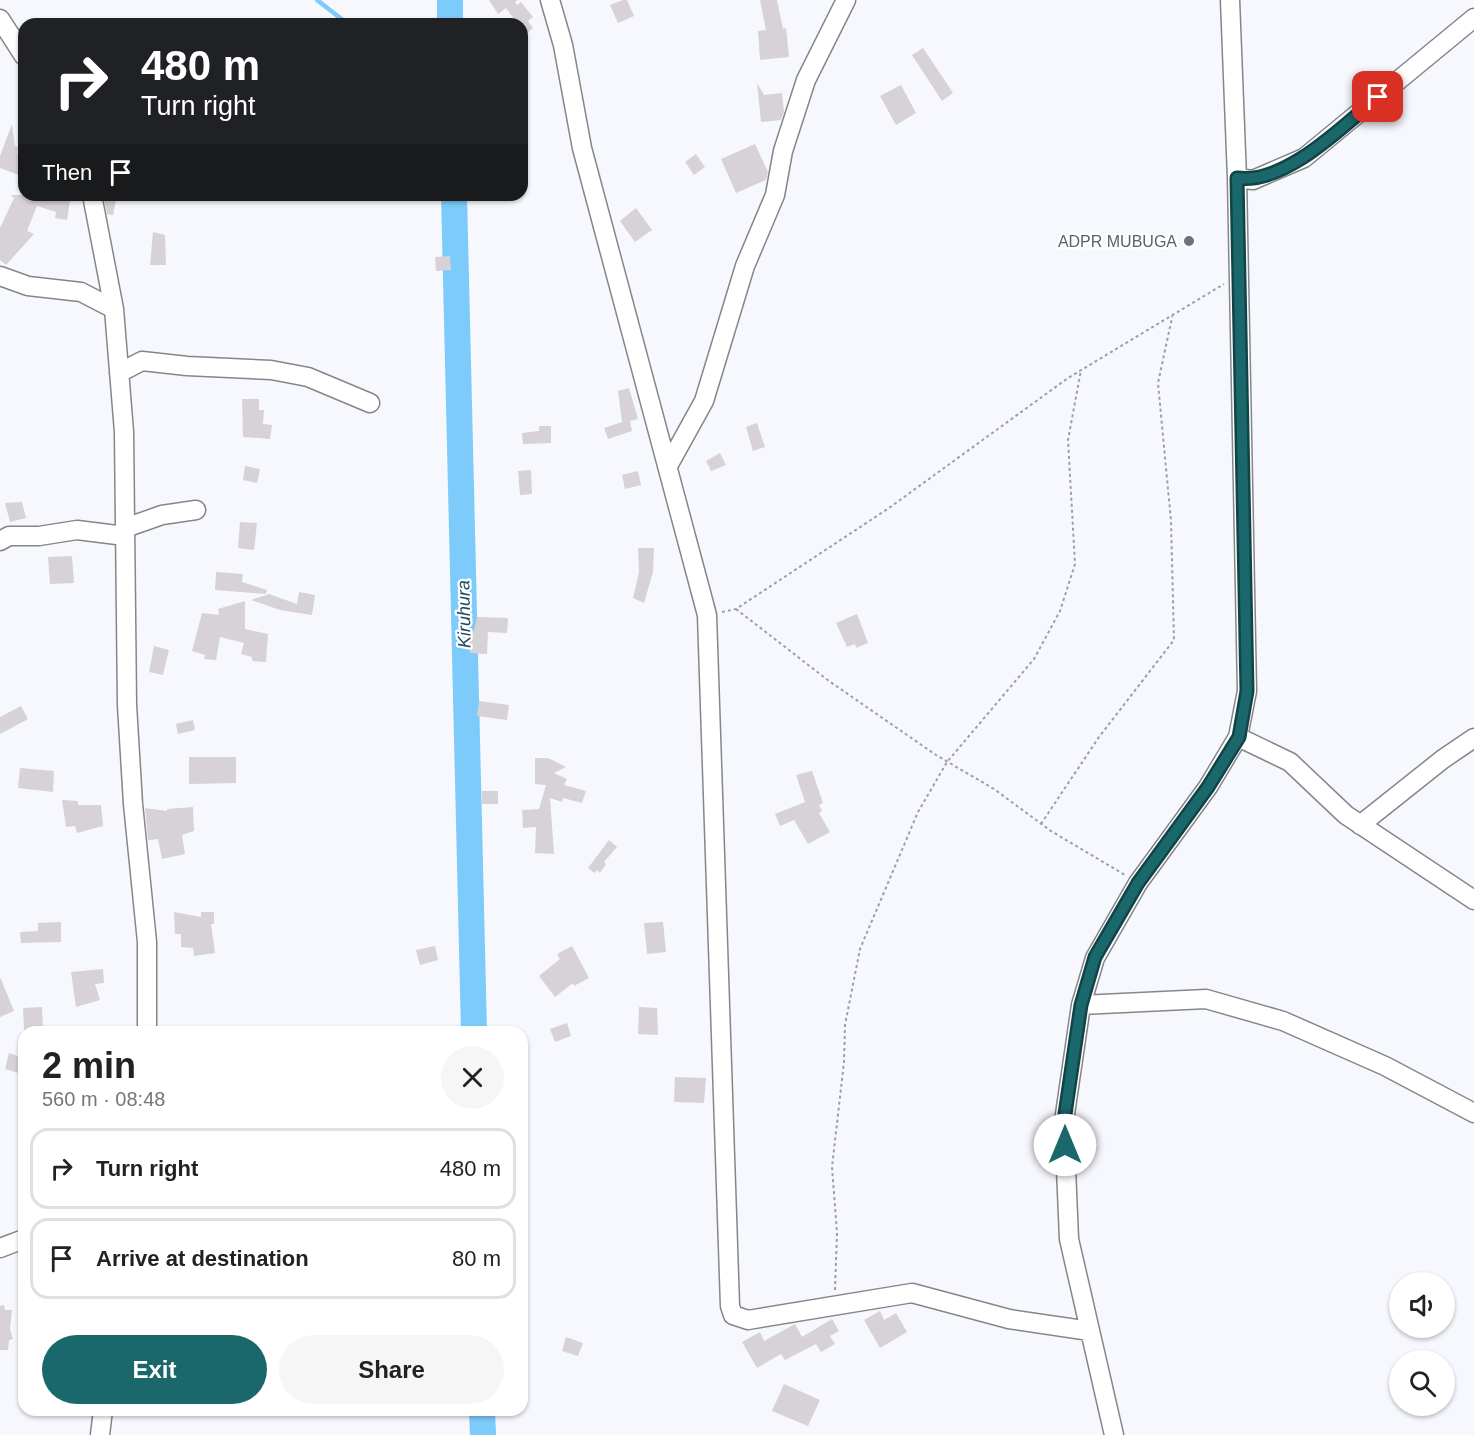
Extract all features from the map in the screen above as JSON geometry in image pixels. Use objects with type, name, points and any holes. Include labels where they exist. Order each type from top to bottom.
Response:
[{"type":"street","points":[[549,0],[564,45],[582,148],[707,615],[730,1306],[733,1315],[748,1320],[912,1293],[1009,1319],[1090,1331]]},
{"type":"street","points":[[668,466],[704,401],[745,266],[776,195],[783,151],[806,80],[846,0]]},
{"type":"street","points":[[1114,1435],[1069,1239],[1064,1121],[1081,1005],[1095,957],[1138,883],[1208,787],[1239,737],[1247,691],[1237,178],[1230,0]]},
{"type":"street","points":[[1237,178],[1252,180],[1304,158],[1474,18]]},
{"type":"street","points":[[0,19],[18,47]]},
{"type":"street","points":[[93,201],[114,309],[124,432],[127,705],[133,804],[147,942],[147,1026]]},
{"type":"street","points":[[0,276],[28,286],[81,292],[114,309]]},
{"type":"street","points":[[119,373],[142,361],[187,366],[271,370],[308,377],[370,403]]},
{"type":"street","points":[[0,541],[9,536],[39,536],[77,530],[125,532],[162,515],[196,510]]},
{"type":"street","points":[[1239,737],[1290,762],[1346,815],[1471,895]]},
{"type":"street","points":[[1360,825],[1443,759],[1474,738]]},
{"type":"street","points":[[1081,1005],[1206,999],[1283,1022],[1385,1066],[1474,1113]]},
{"type":"street","points":[[0,1248],[18,1241]]},
{"type":"street","points":[[100,1435],[102,1416]]},
{"type":"path","points":[[707,615],[736,609],[889,508],[1081,370],[1239,275]]},
{"type":"path","points":[[1041,824],[1099,737],[1174,640],[1172,521],[1158,383],[1173,314]]},
{"type":"path","points":[[834,1306],[837,1233],[832,1167],[844,1062],[845,1025],[860,949],[918,812],[946,762],[1034,659],[1060,611],[1075,564],[1068,440],[1081,370]]},
{"type":"path","points":[[736,609],[829,681],[946,762],[994,789],[1041,824],[1138,883]]},
{"type":"building","points":[[489,0],[518,0],[515,2],[517,5],[521,2],[533,17],[528,21],[528,18],[514,18],[506,8],[498,14]]},
{"type":"building","points":[[627,0],[634,16],[618,23],[610,5]]},
{"type":"building","points":[[760,0],[777,0],[783,29],[786,28],[789,57],[760,60],[758,31],[766,30]]},
{"type":"building","points":[[528,21],[533,28],[528,32]]},
{"type":"building","points":[[923,48],[953,93],[942,101],[912,55]]},
{"type":"building","points":[[757,83],[764,95],[782,93],[784,112],[781,120],[761,122]]},
{"type":"building","points":[[901,85],[916,113],[896,125],[880,96]]},
{"type":"building","points":[[12,124],[15,146],[18,147],[18,175],[0,168],[0,156]]},
{"type":"building","points":[[755,144],[768,172],[766,180],[736,193],[721,159]]},
{"type":"building","points":[[696,154],[705,167],[694,175],[685,162]]},
{"type":"building","points":[[11,195],[18,195],[18,201],[70,201],[67,220],[55,218],[56,212],[37,206],[27,231],[34,234],[6,265],[0,260],[0,228],[14,198]]},
{"type":"building","points":[[104,201],[116,201],[113,215],[107,214]]},
{"type":"building","points":[[636,208],[652,230],[635,242],[620,221]]},
{"type":"building","points":[[153,232],[165,235],[166,265],[150,265]]},
{"type":"building","points":[[450,256],[451,270],[436,271],[435,257]]},
{"type":"building","points":[[629,388],[638,419],[630,421],[632,431],[608,439],[604,428],[622,422],[618,391]]},
{"type":"building","points":[[242,399],[259,399],[259,410],[264,410],[263,424],[272,425],[270,439],[243,437]]},
{"type":"building","points":[[757,423],[765,447],[753,451],[746,427]]},
{"type":"building","points":[[539,426],[551,426],[551,443],[523,444],[522,433],[539,431]]},
{"type":"building","points":[[720,453],[726,465],[711,471],[706,461]]},
{"type":"building","points":[[245,466],[260,469],[257,483],[243,480]]},
{"type":"building","points":[[531,470],[532,494],[520,495],[518,471]]},
{"type":"building","points":[[638,471],[641,485],[625,489],[622,475]]},
{"type":"building","points":[[22,502],[26,518],[10,522],[5,503]]},
{"type":"building","points":[[240,522],[257,523],[254,550],[238,548]]},
{"type":"building","points":[[638,548],[654,548],[653,572],[644,603],[633,598],[639,572]]},
{"type":"building","points":[[72,556],[74,583],[50,584],[48,557]]},
{"type":"building","points":[[216,572],[243,574],[242,582],[267,590],[266,594],[215,590]]},
{"type":"building","points":[[299,592],[315,595],[312,615],[280,610],[251,600],[269,594],[297,604]]},
{"type":"building","points":[[245,601],[245,629],[268,634],[266,662],[252,661],[252,657],[241,654],[244,643],[220,637],[216,660],[204,659],[205,655],[192,651],[202,613],[219,615],[218,609]]},
{"type":"building","points":[[857,614],[868,643],[856,648],[855,644],[847,647],[836,623]]},
{"type":"building","points":[[477,617],[508,618],[507,633],[488,632],[487,654],[470,653],[471,645],[458,646],[458,633],[474,631]]},
{"type":"building","points":[[154,646],[169,650],[163,675],[149,672]]},
{"type":"building","points":[[479,701],[509,705],[507,720],[477,716]]},
{"type":"building","points":[[21,706],[28,719],[0,734],[0,717]]},
{"type":"building","points":[[193,720],[195,730],[178,734],[176,724]]},
{"type":"building","points":[[189,757],[236,757],[236,783],[189,784]]},
{"type":"building","points":[[535,758],[548,758],[566,767],[554,773],[567,779],[564,785],[586,791],[582,803],[563,798],[562,802],[550,798],[554,854],[535,853],[536,827],[523,828],[522,810],[539,809],[546,785],[535,784]]},
{"type":"building","points":[[20,768],[54,771],[53,792],[18,788]]},
{"type":"building","points":[[812,771],[823,803],[819,805],[822,811],[819,813],[830,832],[808,844],[794,820],[780,826],[775,814],[805,802],[796,775]]},
{"type":"building","points":[[482,791],[498,791],[498,804],[482,804]]},
{"type":"building","points":[[62,800],[78,801],[78,805],[101,805],[103,826],[77,833],[75,826],[66,827]]},
{"type":"building","points":[[193,807],[194,831],[182,835],[185,854],[162,859],[158,839],[148,840],[145,808],[167,811],[167,809]]},
{"type":"building","points":[[609,840],[617,847],[604,862],[606,864],[600,873],[597,870],[594,873],[588,868]]},
{"type":"building","points":[[174,912],[201,917],[201,912],[214,912],[214,924],[211,924],[215,953],[194,956],[193,948],[181,947],[181,934],[175,934]]},
{"type":"building","points":[[61,922],[61,942],[21,943],[20,932],[38,931],[38,923]]},
{"type":"building","points":[[663,922],[666,952],[647,954],[644,923]]},
{"type":"building","points":[[435,946],[438,960],[420,965],[416,950]]},
{"type":"building","points":[[572,946],[589,978],[574,986],[573,983],[555,997],[539,976],[560,959],[557,954]]},
{"type":"building","points":[[103,969],[104,983],[95,984],[100,1000],[76,1007],[71,972]]},
{"type":"building","points":[[0,977],[14,1011],[0,1017]]},
{"type":"building","points":[[42,1007],[43,1026],[24,1026],[23,1008]]},
{"type":"building","points":[[639,1007],[657,1008],[658,1035],[638,1034]]},
{"type":"building","points":[[567,1023],[571,1036],[555,1042],[550,1029]]},
{"type":"building","points":[[9,1053],[18,1056],[18,1073],[5,1069]]},
{"type":"building","points":[[675,1077],[706,1078],[704,1103],[674,1102]]},
{"type":"building","points":[[4,1305],[5,1310],[12,1310],[10,1329],[13,1339],[9,1340],[8,1350],[0,1350],[0,1306]]},
{"type":"building","points":[[880,1311],[884,1320],[896,1313],[907,1332],[880,1348],[864,1320]]},
{"type":"building","points":[[832,1319],[839,1331],[830,1336],[835,1344],[821,1352],[816,1344],[785,1360],[781,1354],[757,1368],[742,1342],[760,1332],[764,1341],[795,1324],[802,1337]]},
{"type":"building","points":[[566,1337],[583,1343],[578,1356],[562,1351]]},
{"type":"building","points":[[784,1384],[820,1400],[808,1426],[772,1411]]},
{"type":"waterway","points":[[317,0],[340,18]]},
{"type":"waterway","name":"Kiruhura","points":[[450,0],[450,18]]},
{"type":"waterway","name":"Kiruhura","points":[[454,201],[474,1026]]},
{"type":"waterway","name":"Kiruhura","points":[[482,1416],[483,1435]]},
{"type":"place","name":"ADPR MUBUGA","points":[[1189,241]]},
{"type":"route","points":[[1065,1145],[1064,1121],[1081,1005],[1095,957],[1114,928],[1138,883],[1208,787],[1239,737],[1247,691],[1237,178],[1252,180],[1304,158],[1378,97]]}]
